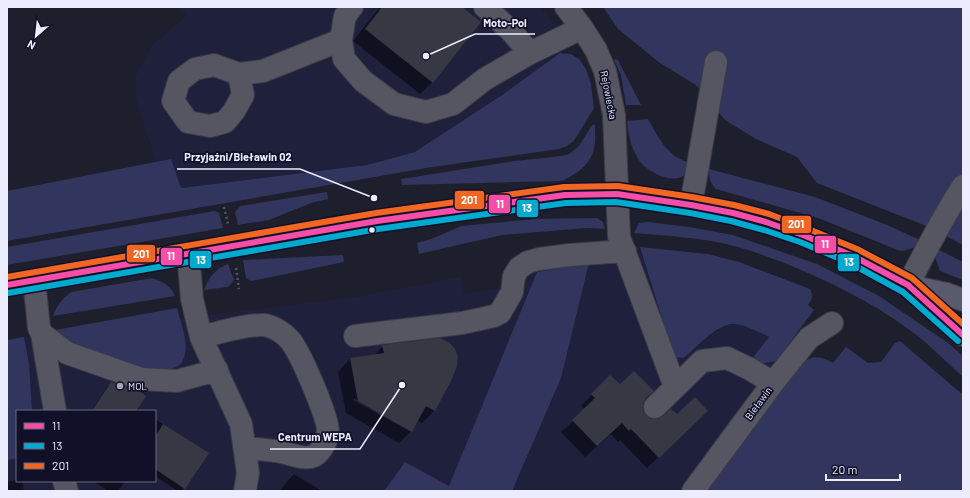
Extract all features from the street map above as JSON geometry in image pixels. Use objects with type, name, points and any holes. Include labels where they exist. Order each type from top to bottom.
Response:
[{"type":"highway","points":[[7,285],[377,221],[565,195],[617,194],[733,213],[766,222],[803,235],[853,256],[908,285],[963,334]]},
{"type":"highway","points":[[908,285],[947,294],[963,300]]},
{"type":"street","points":[[485,7],[511,31],[530,53]]},
{"type":"street","name":"Rejowiecka","points":[[566,7],[596,50],[605,71],[614,115],[619,237],[626,251],[675,387]]},
{"type":"street","points":[[343,10],[341,40],[344,59],[363,81],[394,104],[426,112],[453,104],[486,79],[530,53],[582,28]]},
{"type":"street","points":[[239,74],[263,71],[341,40]]},
{"type":"street","points":[[690,205],[716,62]]},
{"type":"street","points":[[908,285],[930,241],[963,186]]},
{"type":"street","points":[[355,336],[462,323],[494,316],[500,312],[512,292],[514,276],[519,268],[528,262],[569,255],[626,251]]},
{"type":"street","points":[[188,253],[192,299],[201,337],[241,424],[248,473],[245,491]]},
{"type":"street","points":[[34,280],[39,328],[42,334],[55,410]]},
{"type":"street","name":"Bieławin","points":[[693,491],[773,383],[809,338],[832,323]]},
{"type":"street","points":[[201,337],[244,327],[264,325],[278,330],[290,340],[302,358],[323,410],[328,432],[322,449],[312,456],[300,457],[280,452],[245,448]]},
{"type":"street","points":[[42,334],[67,353],[141,379],[177,381],[217,370]]},
{"type":"street","points":[[655,407],[702,361],[727,358],[773,383]]},
{"type":"shaded area","points":[[177,7],[539,7],[573,44],[505,93],[415,152],[367,165],[181,188],[171,159],[156,162],[136,100],[136,75],[152,45],[187,15]]},
{"type":"shaded area","points":[[603,7],[963,7],[963,245],[929,227],[817,183],[797,157],[756,139],[725,120],[696,85],[660,63],[618,29]]},
{"type":"shaded area","points":[[560,53],[571,54],[579,59],[586,69],[591,84],[594,108],[574,141],[559,149],[432,167],[7,241],[7,191],[171,159],[181,188],[367,165],[415,152],[505,93]]},
{"type":"shaded area","points":[[614,60],[618,60],[641,105],[626,105],[621,75]]},
{"type":"shaded area","points":[[648,119],[664,146],[675,156],[690,163],[688,170],[683,176],[672,178],[659,175],[647,168],[639,160],[630,141],[627,121]]},
{"type":"shaded area","points":[[592,125],[595,125],[595,142],[590,159],[577,172],[562,181],[402,185],[401,179],[569,154],[579,146]]},
{"type":"shaded area","points":[[709,169],[815,197],[887,225],[920,240],[916,247],[903,251],[898,250],[818,218],[716,189],[710,180]]},
{"type":"shaded area","points":[[327,192],[328,199],[311,203],[269,220],[238,225],[235,212],[240,206]]},
{"type":"shaded area","points":[[215,211],[219,213],[223,228],[7,265],[7,247]]},
{"type":"shaded area","points":[[597,218],[603,222],[605,229],[587,228],[502,235],[419,254],[417,243],[434,238],[461,226],[536,219]]},
{"type":"shaded area","points":[[648,222],[689,227],[733,235],[817,264],[879,296],[948,343],[963,356],[963,377],[924,342],[896,320],[865,301],[832,284],[782,262],[718,242],[694,238],[634,233],[639,223]]},
{"type":"shaded area","points":[[640,247],[674,357],[694,350],[713,332],[731,324],[748,327],[769,337],[759,364],[776,361],[679,491],[512,491],[561,378],[589,263]]},
{"type":"shaded area","points":[[640,247],[708,254],[739,262],[810,289],[812,297],[808,305],[814,310],[776,361],[759,364],[751,360],[769,337],[750,328],[735,324],[718,329],[683,358],[674,357]]},
{"type":"shaded area","points":[[937,249],[963,262],[963,280],[940,271],[935,257]]},
{"type":"shaded area","points":[[343,255],[344,262],[251,281],[246,278],[243,260]]},
{"type":"shaded area","points":[[589,263],[561,378],[512,491],[384,491],[405,462],[449,486],[537,272]]},
{"type":"shaded area","points":[[228,264],[234,280],[228,287],[204,290],[213,274],[219,268]]},
{"type":"shaded area","points":[[537,272],[449,487],[405,462],[384,491],[7,491],[7,340],[355,297],[461,277],[464,294],[526,284],[533,274]]},
{"type":"shaded area","points":[[152,278],[166,285],[175,296],[53,316],[60,302],[71,292]]},
{"type":"shaded area","points":[[177,308],[184,335],[186,349],[185,356],[180,365],[172,369],[162,371],[143,371],[74,348],[66,343],[55,330]]},
{"type":"shaded area","points":[[24,337],[29,364],[32,410],[16,410],[16,458],[7,460],[7,340]]},
{"type":"shaded area","points":[[900,341],[963,395],[963,491],[702,491],[802,362],[810,358],[818,357],[833,363],[846,347],[868,363],[881,362],[895,343]]},
{"type":"building","points":[[382,7],[462,7],[481,22],[433,83],[365,29]]},
{"type":"building","points":[[440,338],[450,343],[455,349],[458,357],[457,366],[452,379],[435,411],[426,406],[412,432],[358,401],[350,358],[384,353],[382,345]]},
{"type":"building","points":[[634,371],[654,391],[646,398],[643,404],[643,410],[651,419],[658,419],[671,409],[677,414],[695,397],[708,411],[659,458],[631,429],[629,431],[622,423],[597,446],[572,420],[595,398],[591,394],[610,375],[620,384]]},
{"type":"building","name":"MOL","points":[[111,382],[139,391],[146,396],[137,410],[93,410]]},
{"type":"building","points":[[163,424],[209,453],[185,489],[156,470],[156,435]]},
{"type":"transit line","name":"201","points":[[7,277],[376,213],[564,187],[618,186],[734,205],[769,214],[806,228],[857,249],[912,278],[963,324]]},
{"type":"transit line","name":"11","points":[[7,285],[377,221],[565,195],[617,194],[733,213],[766,222],[803,235],[853,256],[908,285],[963,335]]},
{"type":"transit line","name":"13","points":[[8,293],[378,229],[566,203],[616,202],[690,213],[731,221],[800,242],[850,263],[903,292],[958,341]]},
{"type":"place","name":"Moto-Pol","points":[[426,56]]},
{"type":"place","name":"Przyjaźni/Bieławin 02","points":[[374,198]]},
{"type":"place","name":"Centrum WEPA","points":[[402,385]]},
{"type":"place","name":"MOL","points":[[120,386]]}]
